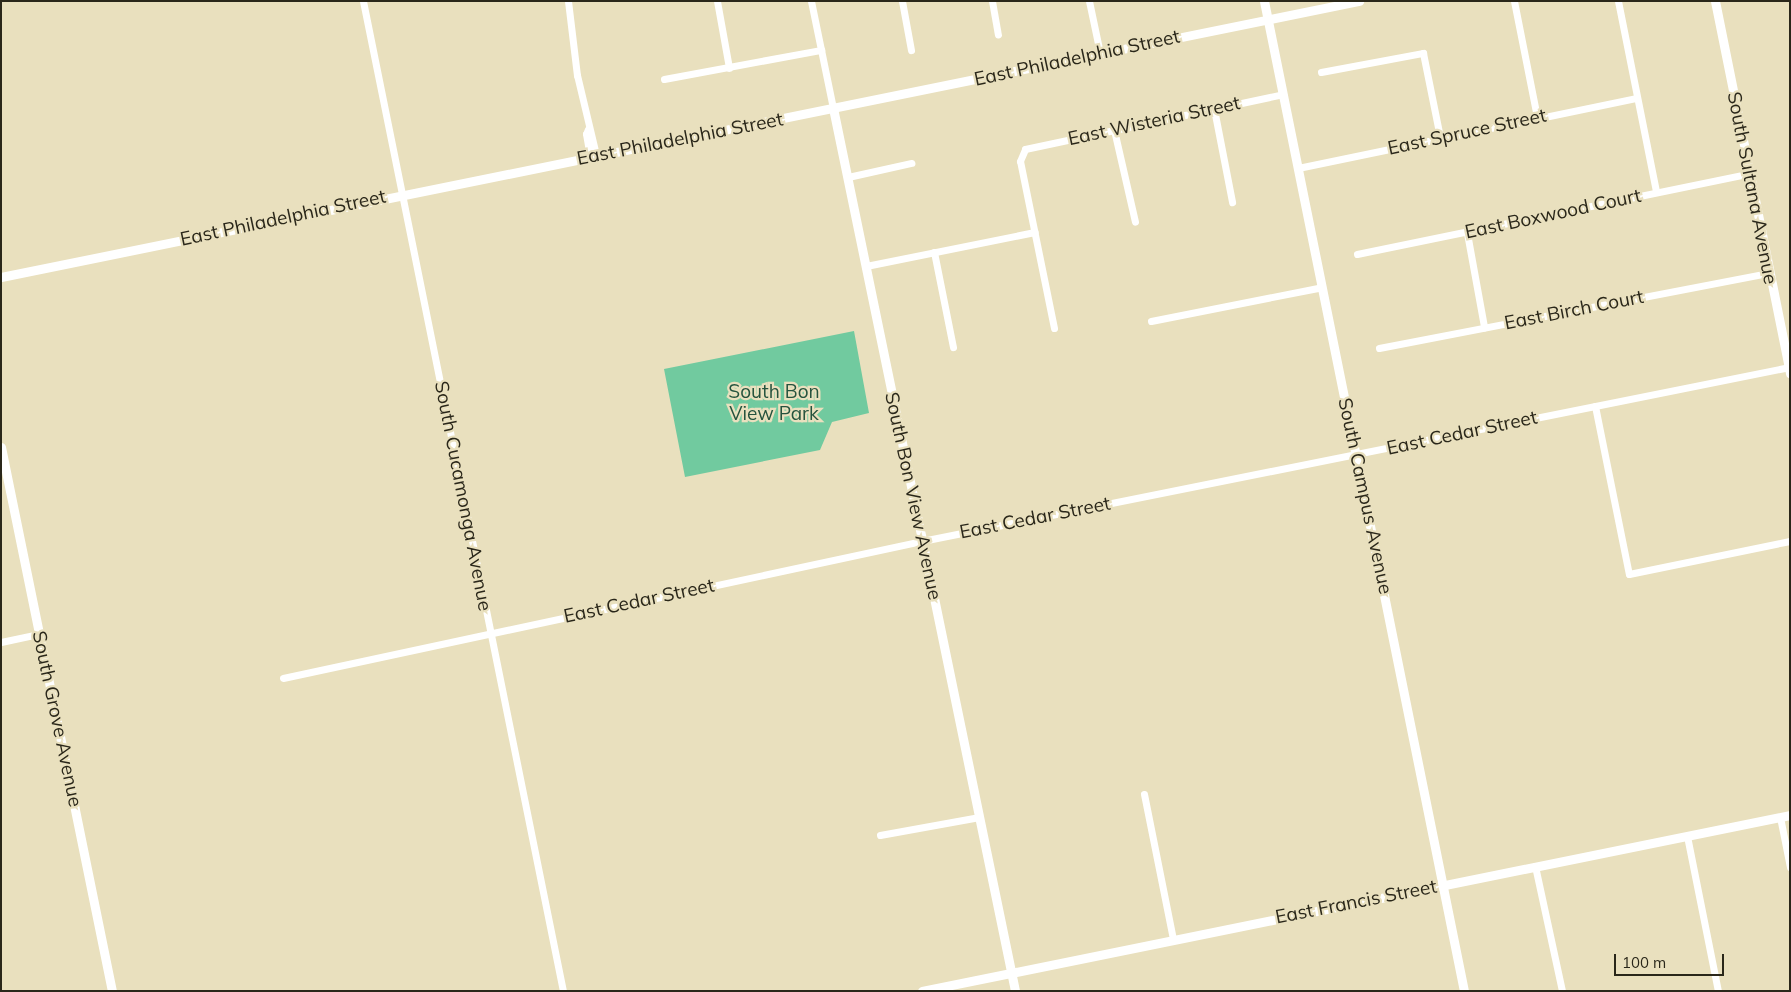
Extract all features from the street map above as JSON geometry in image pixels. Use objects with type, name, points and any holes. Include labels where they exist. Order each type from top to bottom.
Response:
[{"type":"street","name":"South Cucamonga Avenue","points":[[363,1],[563,991]]},
{"type":"street","points":[[568,1],[576,66],[593,156]]},
{"type":"street","points":[[717,1],[729,68]]},
{"type":"street","name":"South Bon View Avenue","points":[[811,1],[1015,991]]},
{"type":"street","points":[[902,1],[911,50]]},
{"type":"street","points":[[992,1],[998,34]]},
{"type":"street","points":[[1089,1],[1100,53]]},
{"type":"street","name":"South Campus Avenue","points":[[1264,1],[1464,991]]},
{"type":"street","name":"East Philadelphia Street","points":[[1,277],[1359,1]]},
{"type":"street","points":[[1514,1],[1537,117]]},
{"type":"street","points":[[1618,1],[1656,191]]},
{"type":"street","name":"South Sultana Avenue","points":[[1715,1],[1789,370]]},
{"type":"street","points":[[664,79],[821,50]]},
{"type":"street","points":[[1321,72],[1423,53],[1440,137]]},
{"type":"street","name":"East Wisteria Street","points":[[1035,232],[1020,161],[1025,149],[1283,94]]},
{"type":"street","name":"East Spruce Street","points":[[1298,168],[1440,137],[1637,98]]},
{"type":"street","points":[[1214,109],[1232,202]]},
{"type":"street","points":[[1114,130],[1135,222]]},
{"type":"street","points":[[848,177],[911,164]]},
{"type":"street","name":"East Boxwood Court","points":[[1357,254],[1467,233],[1656,191],[1750,173]]},
{"type":"street","points":[[866,266],[1035,232],[1054,328]]},
{"type":"street","points":[[1467,233],[1484,327]]},
{"type":"street","points":[[934,252],[953,347]]},
{"type":"street","name":"East Birch Court","points":[[1379,348],[1769,273]]},
{"type":"street","points":[[1151,321],[1322,287]]},
{"type":"street","name":"East Cedar Street","points":[[283,678],[922,540],[1357,455],[1595,406],[1789,370]]},
{"type":"street","points":[[1595,406],[1629,574],[1790,541]]},
{"type":"street","name":"South Grove Avenue","points":[[1,447],[112,991]]},
{"type":"street","points":[[1,642],[39,634]]},
{"type":"street","points":[[1144,794],[1173,939]]},
{"type":"street","name":"East Francis Street","points":[[922,991],[1790,815]]},
{"type":"street","points":[[880,835],[979,817]]},
{"type":"street","points":[[1780,817],[1790,866]]},
{"type":"street","points":[[1687,836],[1718,991]]},
{"type":"street","points":[[1535,866],[1562,991]]},
{"type":"green space","name":"South Bon View Park","points":[[854,331],[869,413],[832,422],[820,450],[685,477],[664,369]]}]
